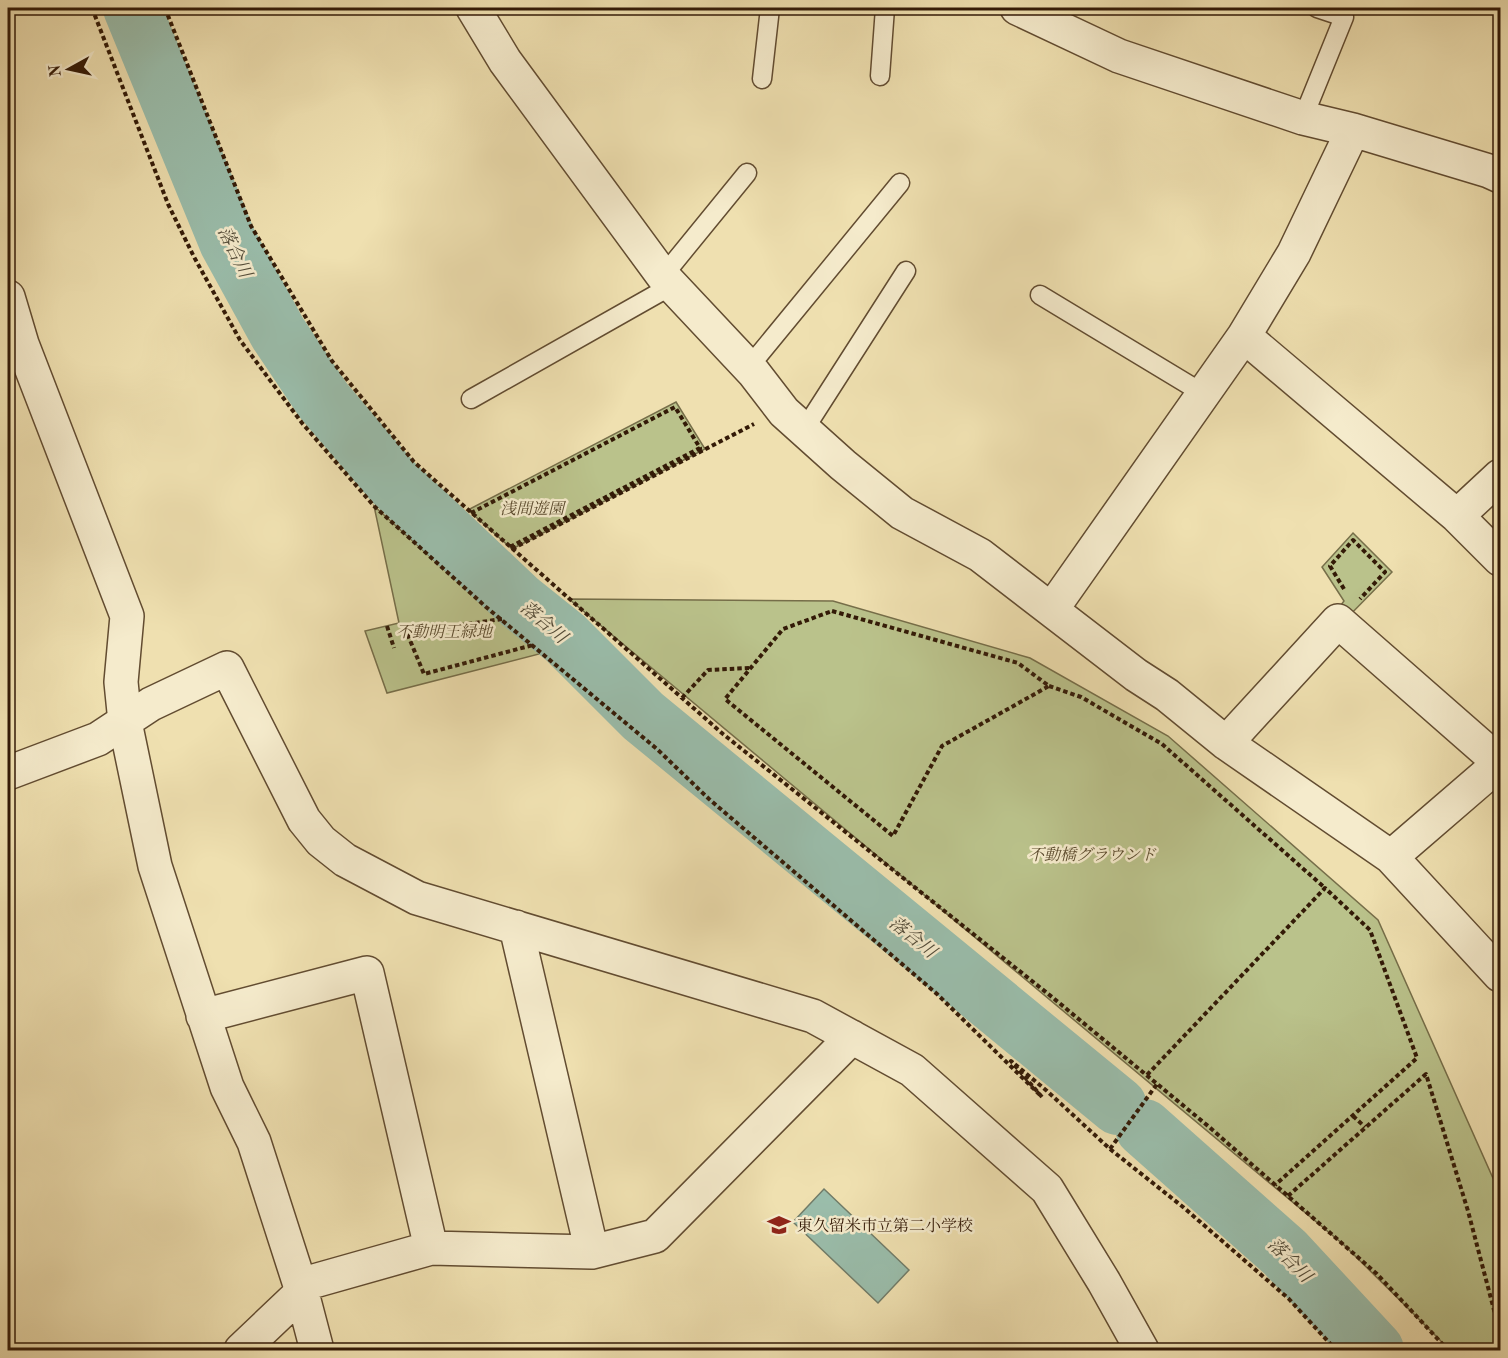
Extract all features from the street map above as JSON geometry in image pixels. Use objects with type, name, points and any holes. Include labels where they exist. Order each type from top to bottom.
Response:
[{"type":"street","points":[[473,8],[505,61],[667,281],[749,367],[793,420],[902,513],[943,533],[980,555],[1136,675],[1167,695],[1226,743],[1391,857],[1500,975]]},
{"type":"street","points":[[1017,8],[1119,56],[1303,118],[1353,130],[1500,176]]},
{"type":"street","points":[[1052,609],[1244,336],[1294,254],[1353,130]]},
{"type":"street","points":[[9,309],[127,616],[121,682],[125,722],[155,867],[227,1087],[254,1142],[301,1289],[317,1350]]},
{"type":"street","points":[[1244,336],[1457,516],[1500,559]]},
{"type":"street","points":[[1457,516],[1500,476]]},
{"type":"street","points":[[1226,743],[1346,613],[1500,764],[1391,857]]},
{"type":"street","points":[[8,773],[98,739],[151,704],[228,668],[304,820],[321,841],[345,860],[417,898],[813,1016],[912,1070],[1047,1189],[1104,1282],[1142,1350]]},
{"type":"street","points":[[516,927],[592,1252]]},
{"type":"street","points":[[202,1016],[367,973],[431,1248]]},
{"type":"street","points":[[241,1350],[301,1289],[431,1248],[592,1252],[654,1236],[852,1037]]},
{"type":"lane","points":[[762,79],[770,8]]},
{"type":"lane","points":[[880,76],[885,8]]},
{"type":"lane","points":[[1303,118],[1344,17],[1317,8]]},
{"type":"lane","points":[[471,399],[667,281],[747,173]]},
{"type":"lane","points":[[749,367],[900,183]]},
{"type":"lane","points":[[793,420],[906,271]]},
{"type":"lane","points":[[1040,295],[1204,394]]},
{"type":"path","points":[[92,8],[168,204],[194,257],[240,340],[302,423],[374,506],[486,607],[657,749],[709,799],[937,994],[1042,1098],[1011,1061],[1110,1149],[1183,1207],[1289,1299],[1336,1350]]},
{"type":"path","points":[[165,8],[251,226],[332,361],[414,462],[723,734],[1052,997],[1288,1196],[1377,1274],[1448,1350]]},
{"type":"path","points":[[471,513],[675,407],[700,448],[511,548]]},
{"type":"path","points":[[511,548],[793,420]]},
{"type":"path","points":[[1353,540],[1385,572],[1346,613],[1330,566],[1353,540]]},
{"type":"path","points":[[1049,686],[942,746],[893,836],[725,699],[783,629],[832,612],[1018,663],[1049,686],[1081,697],[1162,744],[1325,888],[1370,930],[1417,1058],[1275,1185]]},
{"type":"path","points":[[502,618],[407,633],[424,674],[533,645]]},
{"type":"path","points":[[387,626],[394,648]]},
{"type":"path","points":[[682,698],[708,670],[750,668]]},
{"type":"path","points":[[1147,1075],[1325,888]]},
{"type":"path","points":[[1288,1196],[1426,1074],[1468,1211],[1500,1333]]},
{"type":"path","points":[[1110,1149],[1157,1084]]},
{"type":"path","points":[[1353,1116],[1365,1127]]},
{"type":"green space","name":"浅間遊園","points":[[676,402],[705,449],[512,549],[468,510]]},
{"type":"green space","name":"不動明王緑地","points":[[374,506],[486,607],[543,653],[387,693],[365,631],[399,623]]},
{"type":"green space","points":[[1353,533],[1392,572],[1344,621],[1335,613],[1344,601],[1322,567]]},
{"type":"green space","name":"不動橋グラウンド","points":[[569,599],[833,601],[1030,658],[1168,736],[1378,920],[1500,1194],[1500,1350],[1448,1350],[1344,1245]]},
{"type":"shaded area","points":[[824,1189],[909,1270],[878,1303],[793,1222]]},
{"type":"waterway","name":"落合川","points":[[132,8],[228,242],[278,333],[323,400],[393,482],[520,602],[565,638],[643,716],[1118,1106]]},
{"type":"waterway","name":"落合川","points":[[1144,1128],[1285,1253],[1375,1350]]},
{"type":"place","name":"東久留米市立第二小学校","points":[[779,1225]]}]
